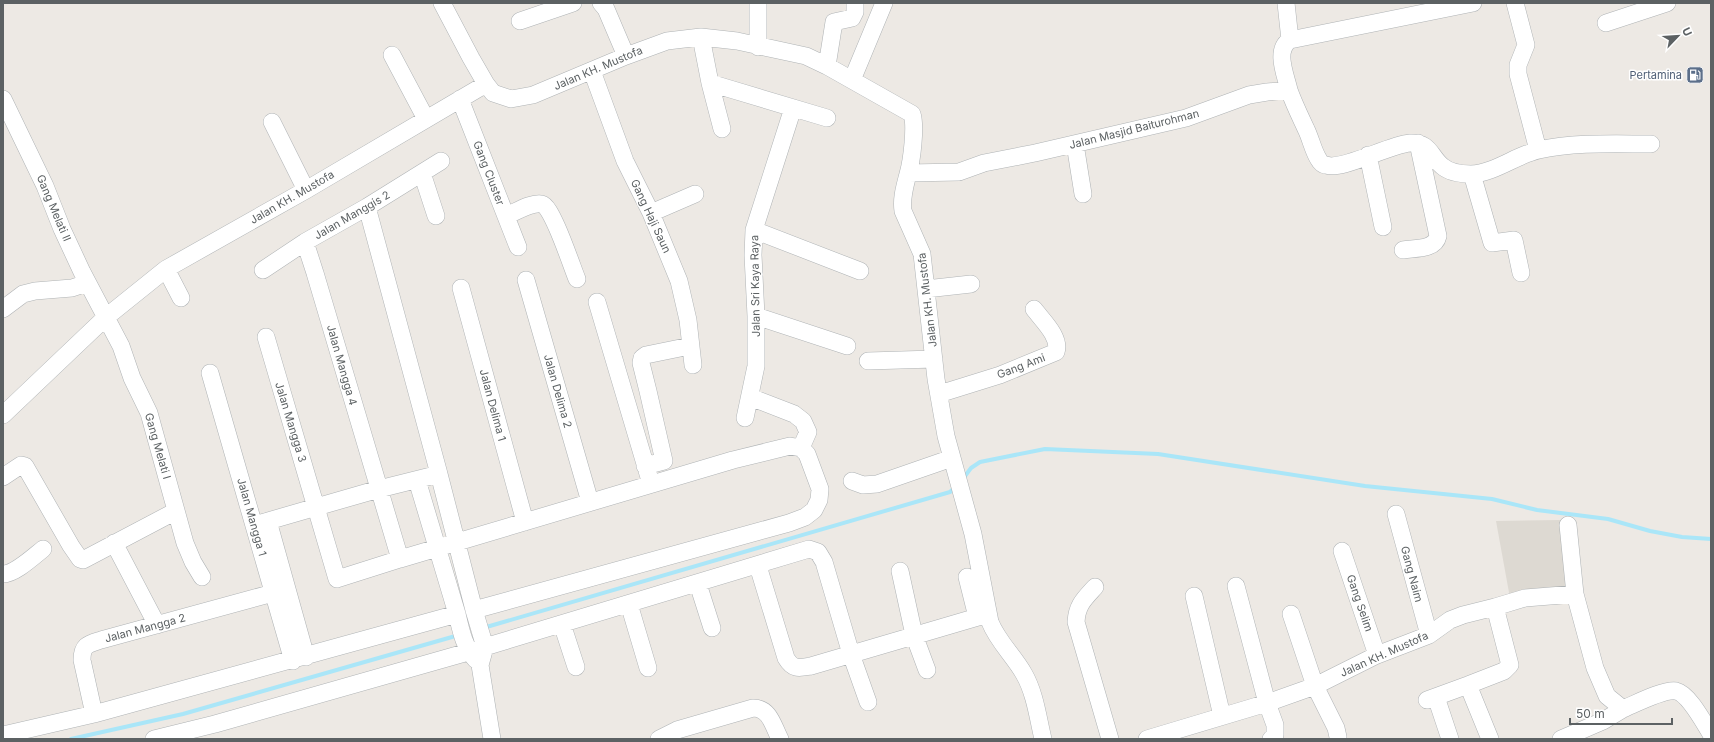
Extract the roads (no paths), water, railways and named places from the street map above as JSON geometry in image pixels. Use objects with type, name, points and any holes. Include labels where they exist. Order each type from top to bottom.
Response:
[{"type":"street","points":[[442,3],[486,84]]},
{"type":"street","points":[[520,21],[573,3]]},
{"type":"street","points":[[601,3],[606,8],[626,56]]},
{"type":"street","points":[[758,3],[758,47]]},
{"type":"street","points":[[827,66],[834,22],[852,18],[855,12],[854,3]]},
{"type":"street","points":[[852,80],[884,3]]},
{"type":"street","points":[[1286,3],[1290,40]]},
{"type":"street","points":[[1473,3],[1290,40],[1284,44],[1282,48],[1282,57],[1289,90],[1296,111],[1306,129],[1319,160],[1324,165],[1335,166],[1399,145],[1418,143],[1425,146],[1441,166],[1459,173],[1472,174],[1498,166],[1538,150],[1581,145],[1651,144]]},
{"type":"street","points":[[1514,3],[1526,45],[1518,65],[1518,74],[1538,150]]},
{"type":"street","points":[[1606,23],[1667,3]]},
{"type":"street","points":[[701,37],[710,83],[722,129]]},
{"type":"street","name":"Jalan KH. Mustofa","points":[[3,415],[104,318],[166,269],[306,190],[486,84],[493,93],[501,97],[511,99],[520,98],[533,95],[626,56],[667,41],[701,37],[737,41],[758,47],[806,56],[827,66],[912,114],[914,127],[909,173],[902,205],[903,211],[920,246],[934,360],[946,436],[977,555],[982,616],[1024,674],[1032,695],[1043,739]]},
{"type":"street","points":[[392,55],[426,119]]},
{"type":"street","name":"Gang Haji Saun","points":[[592,71],[625,161],[651,213],[679,281],[688,320],[693,365]]},
{"type":"street","points":[[710,83],[827,118]]},
{"type":"street","name":"Jalan Masjid Baiturohman","points":[[909,173],[959,172],[984,163],[1035,153],[1186,118],[1249,95],[1289,90]]},
{"type":"street","name":"Gang Melati II","points":[[3,99],[46,186],[62,229],[104,318]]},
{"type":"street","name":"Gang Cluster","points":[[460,99],[518,247]]},
{"type":"street","name":"Jalan Sri Kaya Raya","points":[[745,418],[756,366],[756,316],[753,255],[754,230],[793,108]]},
{"type":"street","points":[[272,122],[306,190]]},
{"type":"street","points":[[1403,250],[1433,245],[1438,236],[1418,143]]},
{"type":"street","points":[[1074,144],[1083,194]]},
{"type":"street","points":[[1368,156],[1383,227]]},
{"type":"street","name":"Jalan Manggis 2","points":[[263,270],[304,242],[367,207],[441,161]]},
{"type":"street","points":[[422,174],[436,216]]},
{"type":"street","points":[[1472,174],[1492,243],[1514,240],[1521,273]]},
{"type":"street","points":[[651,213],[695,194]]},
{"type":"street","points":[[506,216],[531,206],[541,204],[546,206],[553,216],[577,279]]},
{"type":"street","points":[[367,207],[466,580],[485,643],[480,665],[492,739]]},
{"type":"street","points":[[754,230],[860,271]]},
{"type":"street","name":"Jalan Mangga 4","points":[[304,242],[315,274],[400,559]]},
{"type":"street","points":[[166,269],[181,298]]},
{"type":"street","name":"Jalan Delima 2","points":[[526,280],[590,502]]},
{"type":"street","points":[[3,309],[23,294],[35,291],[72,288],[87,283]]},
{"type":"street","points":[[926,289],[971,284]]},
{"type":"street","name":"Jalan Delima 1","points":[[461,288],[526,522]]},
{"type":"street","points":[[597,302],[651,484]]},
{"type":"street","name":"Gang Ami","points":[[939,394],[1000,375],[1056,352],[1057,349],[1055,340],[1050,329],[1034,309]]},
{"type":"street","points":[[756,316],[847,346]]},
{"type":"street","name":"Gang Melati I","points":[[104,318],[121,346],[132,378],[149,413],[185,543],[202,578]]},
{"type":"street","name":"Jalan Mangga 3","points":[[266,337],[337,579],[400,559]]},
{"type":"street","points":[[645,466],[664,461],[641,363],[642,358],[646,355],[690,346]]},
{"type":"street","points":[[868,361],[934,360]]},
{"type":"street","name":"Jalan Mangga 1","points":[[210,373],[261,523],[300,659]]},
{"type":"street","points":[[750,397],[794,414],[803,420],[808,432],[801,448]]},
{"type":"street","points":[[400,559],[733,460],[790,446],[801,448],[807,454],[820,489],[819,500],[814,510],[805,517],[476,616]]},
{"type":"street","points":[[852,481],[862,485],[877,484],[952,458]]},
{"type":"street","points":[[3,477],[21,465],[25,466],[80,559],[85,560],[114,543],[176,512]]},
{"type":"street","points":[[261,523],[379,489],[439,474]]},
{"type":"street","points":[[417,480],[467,649],[480,665]]},
{"type":"street","name":"Gang Naim","points":[[1396,514],[1429,635]]},
{"type":"street","name":"Jalan Mangga 1","points":[[261,523],[273,593],[300,659]]},
{"type":"street","points":[[1568,525],[1576,594],[1600,681],[1607,696],[1623,709]]},
{"type":"street","points":[[114,543],[157,624]]},
{"type":"street","points":[[3,574],[15,570],[44,548]]},
{"type":"street","points":[[154,739],[223,722],[485,643],[562,624],[758,566],[809,549],[818,552],[824,562],[851,654],[868,702]]},
{"type":"street","name":"Gang Selim","points":[[1342,551],[1378,655]]},
{"type":"street","points":[[758,566],[786,658],[790,665],[799,668],[811,666],[982,616],[967,576]]},
{"type":"street","points":[[900,571],[914,635],[927,670]]},
{"type":"street","points":[[448,583],[451,577],[460,574],[466,580]]},
{"type":"street","points":[[698,584],[712,628]]},
{"type":"street","points":[[1095,586],[1081,603],[1077,611],[1076,622],[1110,739]]},
{"type":"street","points":[[1236,586],[1266,703],[1275,725],[1275,735],[1271,739]]},
{"type":"street","name":"Jalan Mangga 2","points":[[94,714],[82,660],[82,652],[85,647],[101,640],[273,593]]},
{"type":"street","name":"Jalan KH. Mustofa","points":[[1146,739],[1266,703],[1315,686],[1378,655],[1429,635],[1450,620],[1463,615],[1525,598],[1576,594]]},
{"type":"street","points":[[1194,596],[1222,716]]},
{"type":"street","points":[[629,604],[648,668]]},
{"type":"street","points":[[1450,739],[1431,699],[1504,672],[1510,665],[1495,607]]},
{"type":"street","points":[[1291,614],[1315,686],[1336,728],[1338,737]]},
{"type":"street","points":[[3,735],[94,714],[300,659],[458,620]]},
{"type":"street","points":[[562,624],[576,667]]},
{"type":"street","points":[[1468,685],[1490,739]]},
{"type":"street","points":[[1561,739],[1603,721],[1623,709],[1663,693],[1675,691],[1681,693],[1688,700],[1711,734]]},
{"type":"street","points":[[659,739],[677,730],[752,708],[758,708],[767,712],[780,739]]},
{"type":"waterway","points":[[962,480],[971,468],[980,462],[1045,449],[1158,454],[1365,486],[1492,499],[1537,510],[1608,519],[1650,531],[1682,537],[1711,539]]},
{"type":"waterway","points":[[483,628],[950,492],[956,486]]},
{"type":"waterway","points":[[71,739],[183,714],[459,635]]},
{"type":"place","name":"Pertamina","points":[[1695,75]]}]
